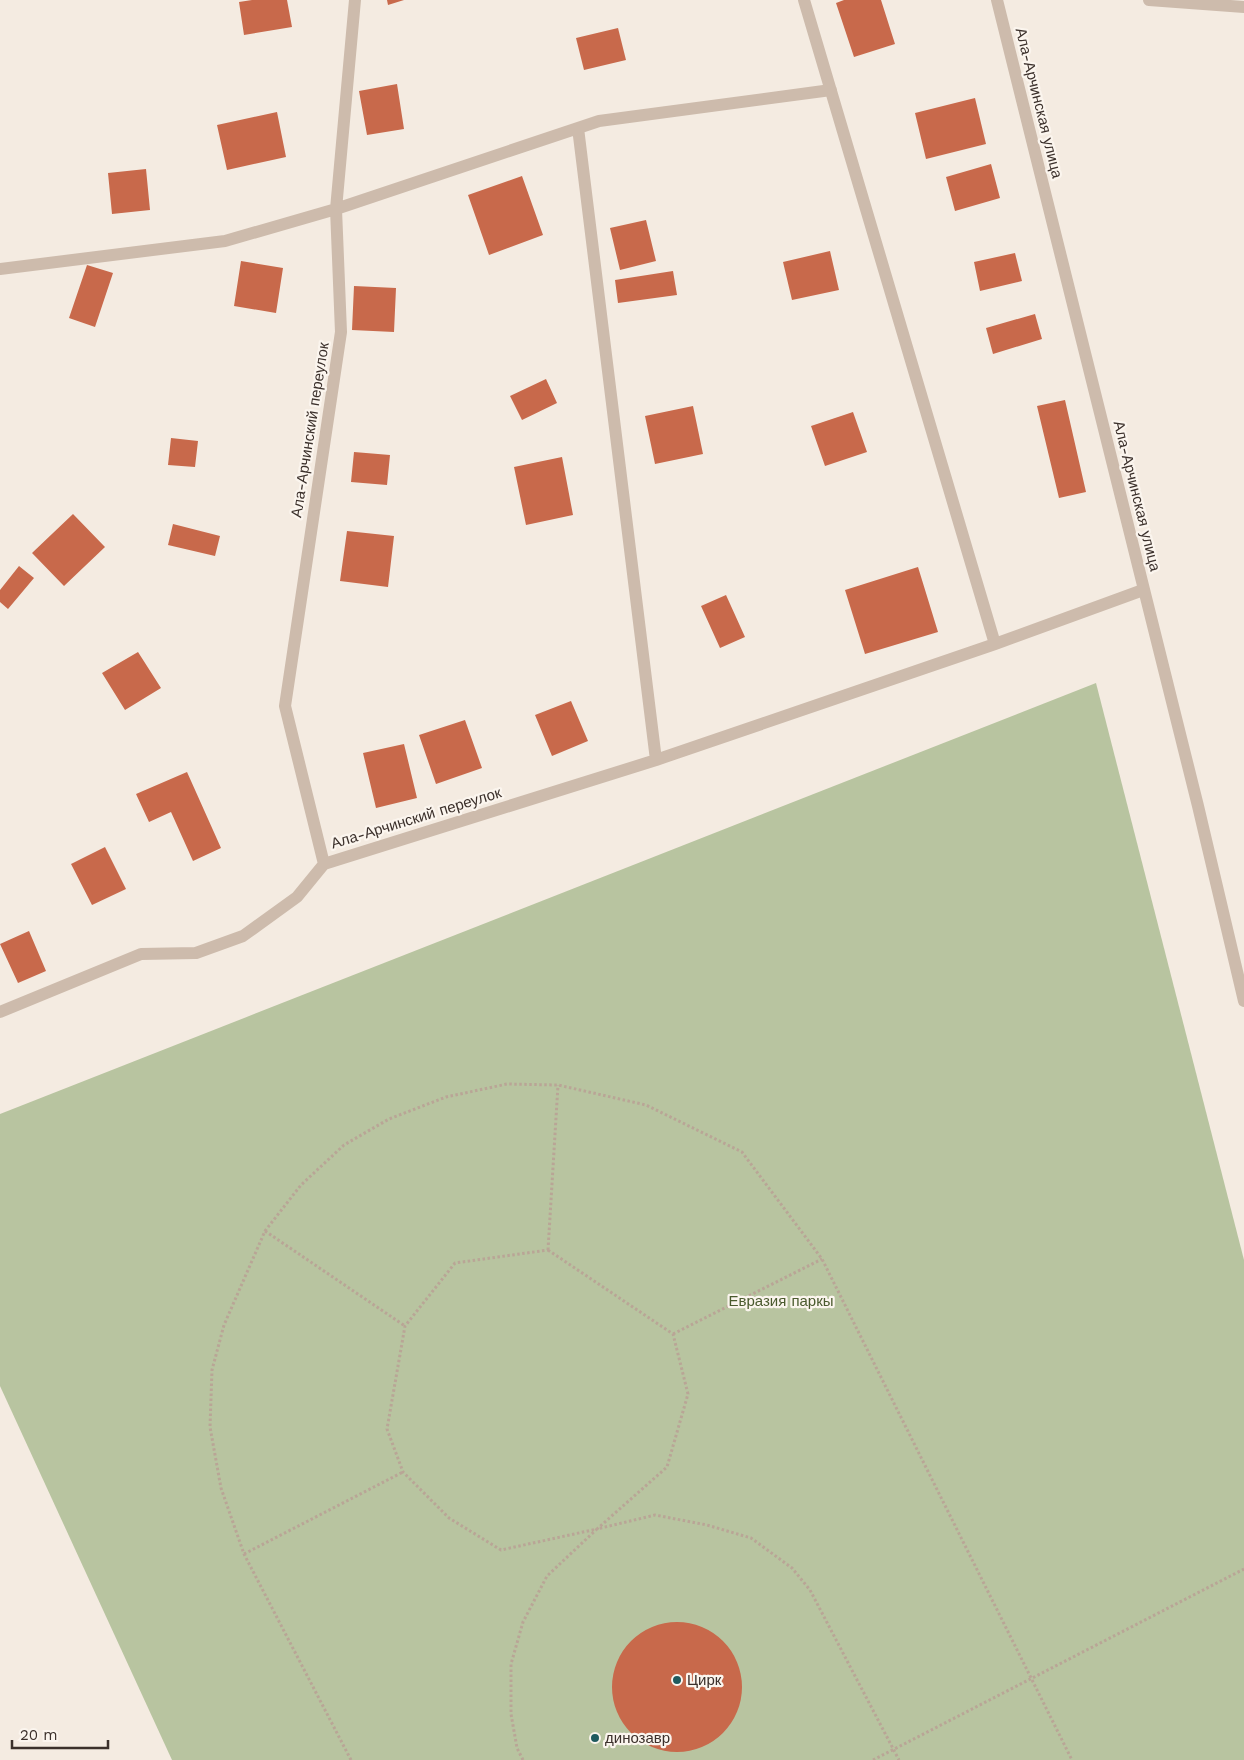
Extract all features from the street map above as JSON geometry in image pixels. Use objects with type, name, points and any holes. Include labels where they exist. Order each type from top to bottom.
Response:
[{"type":"street","name":"Ала-Арчинский переулок","points":[[354,0],[336,209],[341,332],[284,706],[324,864],[656,760],[995,644],[1143,590]]},
{"type":"street","points":[[804,0],[995,644]]},
{"type":"street","name":"Ала-Арчинская улица","points":[[997,0],[1198,806],[1244,1001]]},
{"type":"street","points":[[1150,0],[1244,7]]},
{"type":"street","points":[[0,269],[225,241],[336,209],[599,121],[831,90]]},
{"type":"street","points":[[578,128],[656,760]]},
{"type":"street","points":[[0,1012],[141,954],[196,953],[244,936],[297,897],[324,864]]},
{"type":"path","points":[[351,1760],[244,1554],[221,1488],[210,1427],[212,1370],[224,1325],[265,1231],[301,1185],[344,1145],[389,1119],[446,1097],[507,1084],[558,1085],[646,1104],[742,1152],[822,1259],[1072,1760]]},
{"type":"path","points":[[548,1250],[558,1085]]},
{"type":"path","points":[[265,1231],[405,1326]]},
{"type":"path","points":[[523,1760],[517,1748],[512,1714],[511,1674],[511,1664],[523,1622],[547,1576],[598,1529],[667,1467],[688,1394],[673,1334],[548,1250],[455,1263],[405,1326],[387,1429],[403,1472],[449,1518],[501,1550],[598,1529],[655,1515],[707,1525],[751,1538],[792,1568],[810,1590],[899,1760]]},
{"type":"path","points":[[673,1334],[822,1259]]},
{"type":"path","points":[[244,1554],[403,1472]]},
{"type":"path","points":[[873,1760],[1244,1569]]},
{"type":"green space","name":"Евразия паркы","points":[[1096,683],[1244,1260],[1244,1760],[172,1760],[0,1386],[0,1114]]},
{"type":"building","points":[[287,0],[292,27],[244,35],[239,2]]},
{"type":"building","points":[[387,0],[404,0],[388,5]]},
{"type":"building","points":[[844,0],[881,0],[895,44],[854,57],[836,3]]},
{"type":"building","points":[[618,28],[626,60],[584,70],[576,38]]},
{"type":"building","points":[[397,84],[404,129],[367,135],[359,91]]},
{"type":"building","points":[[975,98],[986,144],[926,159],[915,113]]},
{"type":"building","points":[[277,112],[286,157],[227,170],[217,125]]},
{"type":"building","points":[[991,164],[1000,198],[955,211],[946,177]]},
{"type":"building","points":[[146,169],[150,210],[112,214],[108,173]]},
{"type":"building","points":[[522,176],[543,235],[489,255],[468,195]]},
{"type":"building","points":[[646,220],[656,261],[620,270],[610,228]]},
{"type":"building","points":[[830,251],[839,290],[792,300],[783,262]]},
{"type":"building","points":[[1015,253],[1022,281],[980,291],[974,262]]},
{"type":"building","points":[[241,261],[283,268],[276,313],[234,306]]},
{"type":"building","points":[[87,265],[113,273],[95,327],[69,318]]},
{"type":"building","points":[[673,271],[677,295],[618,303],[615,280]]},
{"type":"building","points":[[354,286],[396,288],[394,332],[352,330]]},
{"type":"building","points":[[1035,314],[1042,339],[993,354],[986,328]]},
{"type":"building","points":[[546,379],[557,403],[522,420],[510,396]]},
{"type":"building","points":[[1065,400],[1086,492],[1059,498],[1037,406]]},
{"type":"building","points":[[693,406],[703,454],[655,464],[645,416]]},
{"type":"building","points":[[853,412],[867,452],[825,466],[811,426]]},
{"type":"building","points":[[171,438],[198,441],[195,467],[168,465]]},
{"type":"building","points":[[354,452],[390,455],[387,485],[351,482]]},
{"type":"building","points":[[562,457],[573,515],[526,525],[514,467]]},
{"type":"building","points":[[73,514],[105,547],[64,586],[32,553]]},
{"type":"building","points":[[173,524],[220,536],[215,556],[168,545]]},
{"type":"building","points":[[347,531],[394,536],[388,587],[340,581]]},
{"type":"building","points":[[19,566],[34,578],[8,609],[0,602],[0,590]]},
{"type":"building","points":[[918,567],[938,632],[865,654],[845,590]]},
{"type":"building","points":[[726,595],[745,637],[720,648],[701,606]]},
{"type":"building","points":[[138,652],[161,688],[125,710],[102,673]]},
{"type":"building","points":[[571,701],[588,741],[552,756],[535,715]]},
{"type":"building","points":[[465,720],[482,768],[436,784],[419,735]]},
{"type":"building","points":[[404,744],[417,798],[376,808],[363,753]]},
{"type":"building","points":[[187,772],[221,848],[193,861],[171,812],[149,822],[136,794]]},
{"type":"building","points":[[105,847],[126,889],[92,905],[71,864]]},
{"type":"building","points":[[29,931],[46,971],[18,983],[0,944]]},
{"type":"building","name":"Цирк","points":[[677,1622],[690,1623],[702,1627],[723,1641],[737,1662],[741,1674],[741,1700],[737,1712],[723,1733],[702,1747],[690,1751],[677,1752],[664,1751],[652,1747],[631,1733],[617,1712],[613,1700],[612,1687],[613,1674],[617,1662],[631,1641],[652,1627],[664,1623]]},
{"type":"place","name":"Цирк","points":[[677,1680]]},
{"type":"place","name":"динозавр","points":[[595,1738]]}]
